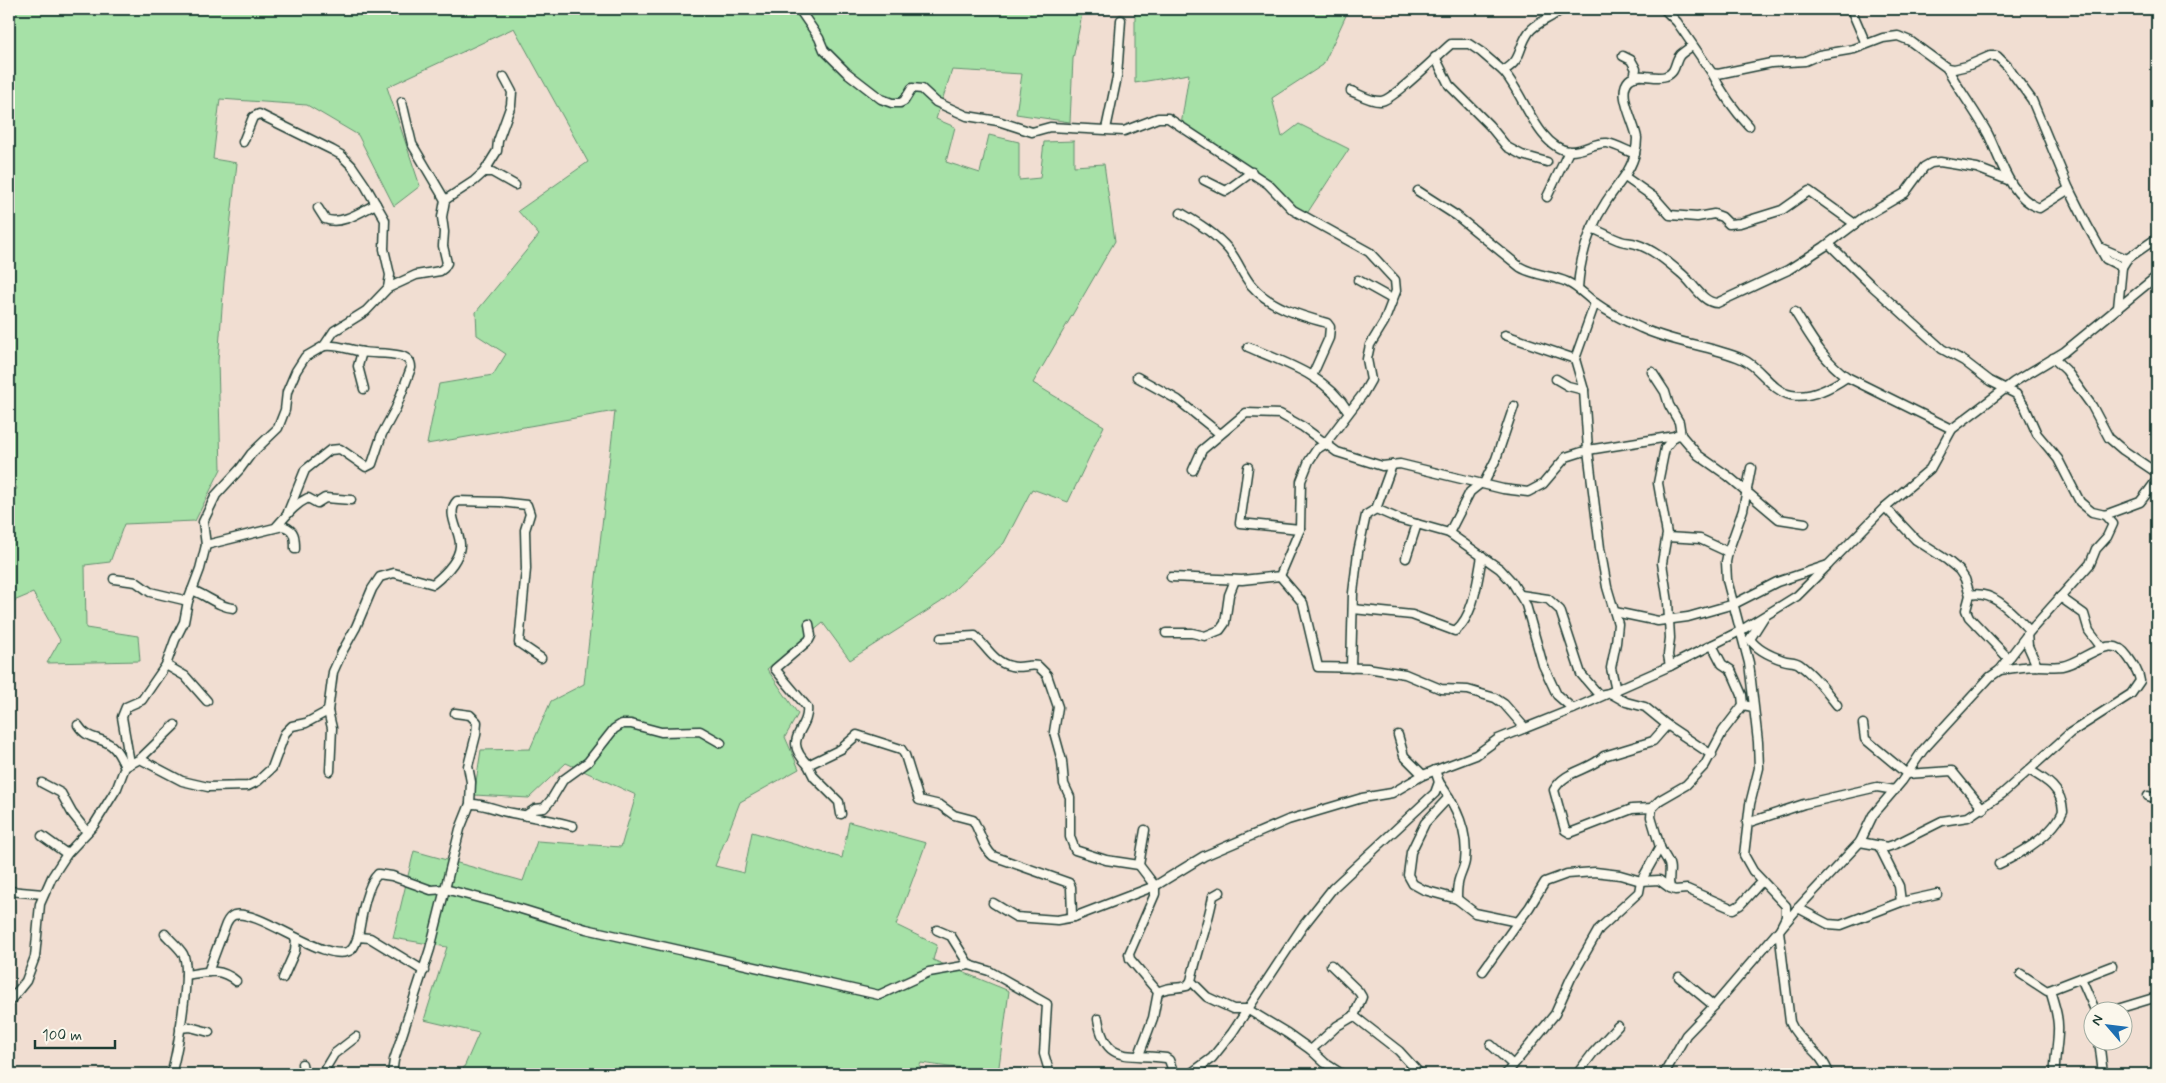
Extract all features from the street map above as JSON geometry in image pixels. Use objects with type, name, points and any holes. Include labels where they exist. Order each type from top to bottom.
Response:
[{"type":"street","points":[[799,9],[819,38],[824,50],[846,72],[886,101],[900,103],[904,101],[912,88],[916,87],[922,89],[936,102],[967,116],[998,121],[1032,132],[1050,127],[1124,131],[1158,118],[1168,118],[1252,172],[1268,184],[1293,210],[1369,252],[1395,280],[1396,291],[1384,322],[1370,345],[1367,359],[1370,380],[1363,394],[1348,411],[1325,444],[1317,449],[1309,461],[1301,481],[1300,529],[1280,576]]},
{"type":"street","points":[[1503,71],[1514,65],[1529,32],[1537,24],[1561,9]]},
{"type":"street","points":[[1664,9],[1677,22],[1692,46],[1700,53],[1721,91],[1735,111],[1749,126]]},
{"type":"street","points":[[1852,9],[1866,44]]},
{"type":"street","points":[[1106,129],[1117,77],[1121,20]]},
{"type":"street","points":[[1712,73],[1718,74],[1781,62],[1805,61],[1819,55],[1854,49],[1883,38],[1898,36],[1910,41],[1947,68],[1987,133],[2008,180],[2026,201],[2039,208],[2069,189]]},
{"type":"street","points":[[1351,90],[1383,102],[1396,94],[1451,44],[1469,44],[1503,71],[1516,88],[1544,136],[1552,144],[1569,151],[1587,149],[1597,144],[1607,143],[1635,154]]},
{"type":"street","points":[[1578,288],[1583,252],[1592,228],[1606,203],[1625,177],[1635,154],[1637,138],[1626,105],[1626,86],[1629,79],[1634,77],[1666,76],[1675,69],[1678,56],[1692,46]]},
{"type":"street","points":[[1623,56],[1631,60],[1636,69],[1634,77]]},
{"type":"street","points":[[1947,68],[1954,69],[1967,66],[1990,56],[1997,56],[2007,66],[2032,100],[2086,225],[2106,259],[2122,267]]},
{"type":"street","points":[[1435,57],[1449,85],[1489,125],[1507,147],[1547,162]]},
{"type":"street","points":[[444,200],[474,181],[484,172],[497,151],[498,141],[511,105],[512,92],[504,77]]},
{"type":"street","points":[[324,346],[334,331],[366,311],[388,288],[416,275],[444,268],[447,263],[443,246],[442,217],[444,200],[412,144],[402,102]]},
{"type":"street","points":[[243,142],[253,117],[259,114],[341,155],[352,166],[385,220],[384,249],[390,275],[388,288]]},
{"type":"street","points":[[1547,197],[1569,151]]},
{"type":"street","points":[[1592,228],[1622,242],[1637,244],[1666,260],[1689,279],[1712,303],[1717,303],[1788,270],[1829,244],[1855,224],[1905,193],[1924,167],[1931,164],[1940,162],[1977,168],[2008,180]]},
{"type":"street","points":[[484,172],[492,172],[515,185]]},
{"type":"street","points":[[1204,180],[1226,191],[1252,172]]},
{"type":"street","points":[[1625,177],[1655,198],[1670,215],[1697,217],[1714,214],[1722,217],[1729,224],[1740,223],[1782,210],[1808,191],[1855,224]]},
{"type":"street","points":[[1418,191],[1457,216],[1520,267],[1529,272],[1564,281],[1578,288],[1595,303],[1640,328],[1743,360],[1758,369],[1775,386],[1790,395],[1808,395],[1830,388],[1847,377]]},
{"type":"street","points":[[318,208],[325,219],[336,221],[358,214],[376,204]]},
{"type":"street","points":[[1180,213],[1199,223],[1214,235],[1229,250],[1252,286],[1271,303],[1327,323],[1330,327],[1329,338],[1312,376]]},
{"type":"street","points":[[2118,308],[2122,267],[2127,259],[2157,238]]},
{"type":"street","points":[[1829,244],[1942,349],[1964,361],[1990,381],[2016,394],[2025,407],[2037,434],[2058,458],[2080,502],[2092,512],[2105,515],[2140,502],[2154,490],[2157,479]]},
{"type":"street","points":[[2101,248],[2127,259]]},
{"type":"street","points":[[993,904],[1016,917],[1057,920],[1074,917],[1155,886],[1204,856],[1288,820],[1362,798],[1392,793],[1423,775],[1476,755],[1498,739],[1613,692],[1740,631],[1797,596],[1885,507],[1930,469],[1952,429],[2007,388],[2064,352],[2157,276]]},
{"type":"street","points":[[1358,280],[1392,299]]},
{"type":"street","points":[[1595,303],[1575,359],[1584,390],[1588,450],[1600,548],[1607,587],[1615,612],[1617,636],[1610,668],[1613,692],[1626,702],[1645,707],[1667,725],[1712,755]]},
{"type":"street","points":[[1795,312],[1831,366],[1847,377],[1952,429]]},
{"type":"street","points":[[1505,335],[1575,359]]},
{"type":"street","points":[[9,1002],[26,981],[35,956],[38,919],[43,894],[67,854],[88,832],[117,788],[128,765],[122,717],[123,711],[126,707],[142,700],[166,665],[184,622],[188,601],[206,545],[203,522],[216,495],[251,454],[278,428],[285,410],[287,392],[296,371],[305,357],[324,346],[334,344],[362,352],[407,358],[411,364],[396,408],[382,434],[372,464],[366,467],[340,449],[330,450],[305,470],[288,512],[277,526]]},
{"type":"street","points":[[1248,347],[1312,376],[1339,396],[1348,411]]},
{"type":"street","points":[[362,352],[358,366],[364,389]]},
{"type":"street","points":[[2053,358],[2066,370],[2092,406],[2109,438],[2157,473]]},
{"type":"street","points":[[1652,372],[1665,392],[1679,422],[1678,435],[1666,448],[1658,483],[1666,537],[1662,563],[1669,619],[1668,655],[1670,666]]},
{"type":"street","points":[[1137,378],[1178,400],[1220,434]]},
{"type":"street","points":[[1556,378],[1568,386],[1584,390]]},
{"type":"street","points":[[1449,533],[1470,492],[1482,483],[1496,459],[1514,406]]},
{"type":"street","points":[[1193,470],[1202,450],[1246,413],[1280,414],[1337,452],[1382,466],[1400,464],[1503,489],[1528,492],[1543,484],[1566,457],[1588,450],[1678,435]]},
{"type":"street","points":[[1678,435],[1698,455],[1779,519],[1805,522]]},
{"type":"street","points":[[1351,668],[1353,593],[1358,552],[1366,515],[1376,509],[1392,465]]},
{"type":"street","points":[[1248,468],[1240,523],[1300,529]]},
{"type":"street","points":[[1751,468],[1746,493],[1728,552],[1727,580],[1749,663],[1752,707],[1758,742],[1758,768],[1744,855],[1753,871],[1786,906],[1786,917],[1779,931],[1790,1022],[1794,1032],[1819,1054],[1830,1074]]},
{"type":"street","points":[[288,512],[308,498],[318,503],[325,498],[351,500]]},
{"type":"street","points":[[330,771],[332,719],[328,711],[333,672],[356,627],[372,589],[380,577],[394,573],[433,584],[458,556],[460,540],[453,513],[454,504],[457,501],[527,505],[530,514],[525,537],[526,569],[519,643],[541,658]]},
{"type":"street","points":[[1885,507],[1916,540],[1959,570],[1965,579],[1970,595],[1966,610],[1969,618],[2009,659]]},
{"type":"street","points":[[1376,509],[1449,533],[1500,569],[1521,595],[1546,673],[1557,695],[1573,709]]},
{"type":"street","points":[[1664,1074],[1686,1035],[1714,1006],[1798,908],[1860,842],[1873,815],[1895,790],[1923,750],[1990,677],[2000,670],[2028,632],[2090,564],[2096,549],[2110,532],[2113,524],[2105,515]]},
{"type":"street","points":[[1406,558],[1417,524]]},
{"type":"street","points":[[206,545],[277,526],[290,528],[295,536],[295,549]]},
{"type":"street","points":[[1666,537],[1700,539],[1728,552]]},
{"type":"street","points":[[1353,610],[1412,615],[1455,631],[1460,627],[1474,598],[1482,556]]},
{"type":"street","points":[[1615,612],[1654,620],[1712,611],[1734,604],[1777,582],[1828,565]]},
{"type":"street","points":[[1171,577],[1235,580],[1280,576]]},
{"type":"street","points":[[1280,576],[1303,603],[1318,667],[1367,668],[1405,674],[1441,689],[1468,690],[1495,698],[1504,704],[1526,728]]},
{"type":"street","points":[[114,580],[136,582],[150,592],[188,601]]},
{"type":"street","points":[[1166,633],[1192,633],[1205,636],[1220,630],[1225,623],[1229,595],[1235,580]]},
{"type":"street","points":[[192,590],[206,595],[221,605],[233,608]]},
{"type":"street","points":[[1970,595],[1979,593],[1995,599],[2028,632],[2028,646],[2037,666]]},
{"type":"street","points":[[1521,595],[1548,598],[1560,610],[1581,674],[1599,695],[1613,692]]},
{"type":"street","points":[[2060,597],[2084,614],[2089,631],[2102,648]]},
{"type":"street","points":[[1765,615],[1750,639],[1752,642],[1762,651],[1782,660],[1797,662],[1815,677],[1837,704]]},
{"type":"street","points":[[809,624],[811,636],[809,640],[775,669],[807,707],[806,718],[797,734],[796,742],[801,758],[808,765],[814,777],[839,802],[841,814]]},
{"type":"street","points":[[941,638],[975,636],[992,657],[1001,662],[1010,666],[1038,666],[1047,675],[1058,707],[1054,732],[1061,755],[1064,784],[1070,797],[1070,836],[1075,850],[1106,860],[1139,865],[1155,886],[1154,894],[1129,954],[1130,960],[1158,992]]},
{"type":"street","points":[[1670,888],[1668,880],[1669,863],[1664,857],[1651,817],[1652,808],[1660,800],[1686,785],[1705,765],[1712,755],[1723,731],[1743,706],[1742,696],[1731,670],[1722,664],[1712,645]]},
{"type":"street","points":[[1860,842],[1879,846],[1896,844],[1942,821],[1968,817],[1983,809],[2030,770],[2070,732],[2131,694],[2140,681],[2139,675],[2126,653],[2119,648],[2111,646],[2102,648],[2068,665],[2000,670]]},
{"type":"street","points":[[166,665],[185,676],[207,701]]},
{"type":"street","points":[[1743,706],[1752,707]]},
{"type":"street","points":[[140,759],[182,781],[208,787],[248,786],[272,768],[282,738],[292,726],[306,723],[328,711]]},
{"type":"street","points":[[392,1074],[394,1060],[424,971],[460,829],[470,804],[471,782],[468,766],[476,735],[477,722],[470,715],[456,713]]},
{"type":"street","points":[[526,815],[535,809],[544,808],[563,780],[588,762],[614,729],[622,724],[631,724],[661,732],[700,731],[721,744]]},
{"type":"street","points":[[1863,724],[1865,739],[1907,774],[1952,770],[1983,809]]},
{"type":"street","points":[[78,725],[83,732],[91,737],[112,746],[128,765]]},
{"type":"street","points":[[128,765],[140,759],[175,725]]},
{"type":"street","points":[[1652,808],[1632,809],[1570,834],[1565,830],[1554,790],[1566,775],[1599,761],[1604,756],[1653,741],[1667,725]]},
{"type":"street","points":[[808,765],[842,749],[857,735],[902,749],[916,796],[919,800],[940,805],[954,815],[973,820],[979,829],[988,852],[993,856],[1070,883],[1072,915],[1074,917]]},
{"type":"street","points":[[1398,735],[1404,756],[1423,775]]},
{"type":"street","points":[[1435,770],[1439,782],[1449,797],[1465,832],[1467,845],[1464,865],[1458,883],[1457,899]]},
{"type":"street","points":[[1999,864],[2031,845],[2054,825],[2063,810],[2059,792],[2046,780],[2030,770]]},
{"type":"street","points":[[1190,1074],[1212,1058],[1232,1034],[1318,906],[1333,888],[1426,804],[1435,794],[1439,782]]},
{"type":"street","points":[[42,783],[61,793],[72,813],[88,832]]},
{"type":"street","points":[[1748,823],[1804,804],[1877,787],[1895,790]]},
{"type":"street","points":[[2148,796],[2157,799]]},
{"type":"street","points":[[1449,797],[1425,823],[1419,834],[1411,852],[1408,875],[1413,884],[1424,890],[1457,899],[1475,913],[1518,922]]},
{"type":"street","points":[[470,804],[551,819],[573,826]]},
{"type":"street","points":[[1139,865],[1145,830]]},
{"type":"street","points":[[42,836],[67,854]]},
{"type":"street","points":[[1506,1074],[1555,1014],[1571,978],[1594,937],[1606,922],[1634,899],[1639,892],[1641,881],[1660,846]]},
{"type":"street","points":[[1879,846],[1899,886],[1901,902]]},
{"type":"street","points":[[1483,970],[1529,908],[1545,882],[1566,874],[1595,872],[1620,875],[1641,881],[1659,880],[1674,890],[1687,889],[1733,910],[1762,881]]},
{"type":"street","points":[[208,972],[226,924],[230,917],[236,915],[258,921],[333,952],[349,952],[358,937],[372,880],[378,874],[392,876],[431,890],[445,889],[521,908],[586,929],[879,995],[929,972],[969,965],[989,971],[1047,1004],[1044,1054],[1050,1074]]},
{"type":"street","points":[[9,891],[43,894]]},
{"type":"street","points":[[1158,992],[1170,987],[1177,989],[1187,986],[1191,980],[1197,953],[1209,918],[1213,896],[1220,892]]},
{"type":"street","points":[[1798,908],[1834,925],[1841,925],[1901,902],[1937,894]]},
{"type":"street","points":[[937,930],[951,936],[969,965]]},
{"type":"street","points":[[165,934],[184,955],[186,975],[172,1074]]},
{"type":"street","points":[[358,937],[370,938],[424,971]]},
{"type":"street","points":[[283,978],[296,951],[296,938]]},
{"type":"street","points":[[1311,1050],[1337,1026],[1354,1016],[1362,997],[1331,965]]},
{"type":"street","points":[[2020,974],[2047,991],[2112,966]]},
{"type":"street","points":[[186,975],[208,972],[227,974],[236,981]]},
{"type":"street","points":[[1679,977],[1714,1006]]},
{"type":"street","points":[[2081,978],[2091,1000]]},
{"type":"street","points":[[1191,980],[1208,997],[1233,1009],[1247,1009],[1287,1033],[1311,1050],[1325,1064],[1342,1074]]},
{"type":"street","points":[[2050,990],[2057,1015],[2058,1031],[2054,1065],[2055,1074]]},
{"type":"street","points":[[1139,1055],[1153,1018],[1158,992]]},
{"type":"street","points":[[2134,1004],[2157,997]]},
{"type":"street","points":[[1354,1016],[1398,1051],[1420,1074]]},
{"type":"street","points":[[1098,1019],[1101,1035],[1110,1049],[1122,1055],[1139,1055],[1170,1060],[1174,1074]]},
{"type":"street","points":[[1577,1074],[1592,1053],[1618,1026]]},
{"type":"street","points":[[180,1028],[190,1027],[209,1032]]},
{"type":"street","points":[[322,1074],[334,1054],[356,1037]]},
{"type":"street","points":[[1491,1045],[1513,1065]]},
{"type":"street","points":[[2101,1050],[2103,1074]]},
{"type":"street","points":[[302,1064],[304,1074]]},
{"type":"green space","points":[[9,9],[1083,9],[1073,59],[1070,122],[1016,114],[1022,74],[952,70],[936,119],[955,127],[946,162],[980,173],[989,135],[1019,142],[1019,180],[1040,178],[1044,142],[1074,141],[1074,166],[1104,164],[1115,241],[1033,383],[1104,426],[1068,502],[1032,489],[1004,543],[941,602],[850,660],[823,623],[767,669],[798,714],[785,737],[799,769],[740,802],[715,866],[744,873],[752,832],[842,858],[849,822],[926,843],[896,925],[937,945],[933,960],[1009,991],[998,1074],[921,1063],[916,1074],[461,1074],[479,1033],[424,1020],[447,947],[393,938],[414,851],[523,881],[537,841],[621,847],[636,795],[566,763],[529,798],[474,795],[481,750],[530,749],[551,701],[584,684],[615,411],[427,444],[439,384],[493,375],[506,354],[477,335],[476,312],[539,235],[518,211],[588,162],[514,28],[387,87],[420,186],[394,206],[358,135],[307,105],[220,99],[213,159],[237,163],[224,282],[218,361],[221,469],[195,521],[124,524],[110,562],[85,565],[86,628],[138,636],[140,661],[47,663],[60,640],[33,593],[9,603],[9,492],[17,489],[9,471]]},
{"type":"green space","points":[[1135,9],[1349,9],[1323,65],[1272,98],[1282,137],[1299,124],[1349,149],[1304,218],[1243,162],[1181,125],[1189,74],[1135,83]]}]
